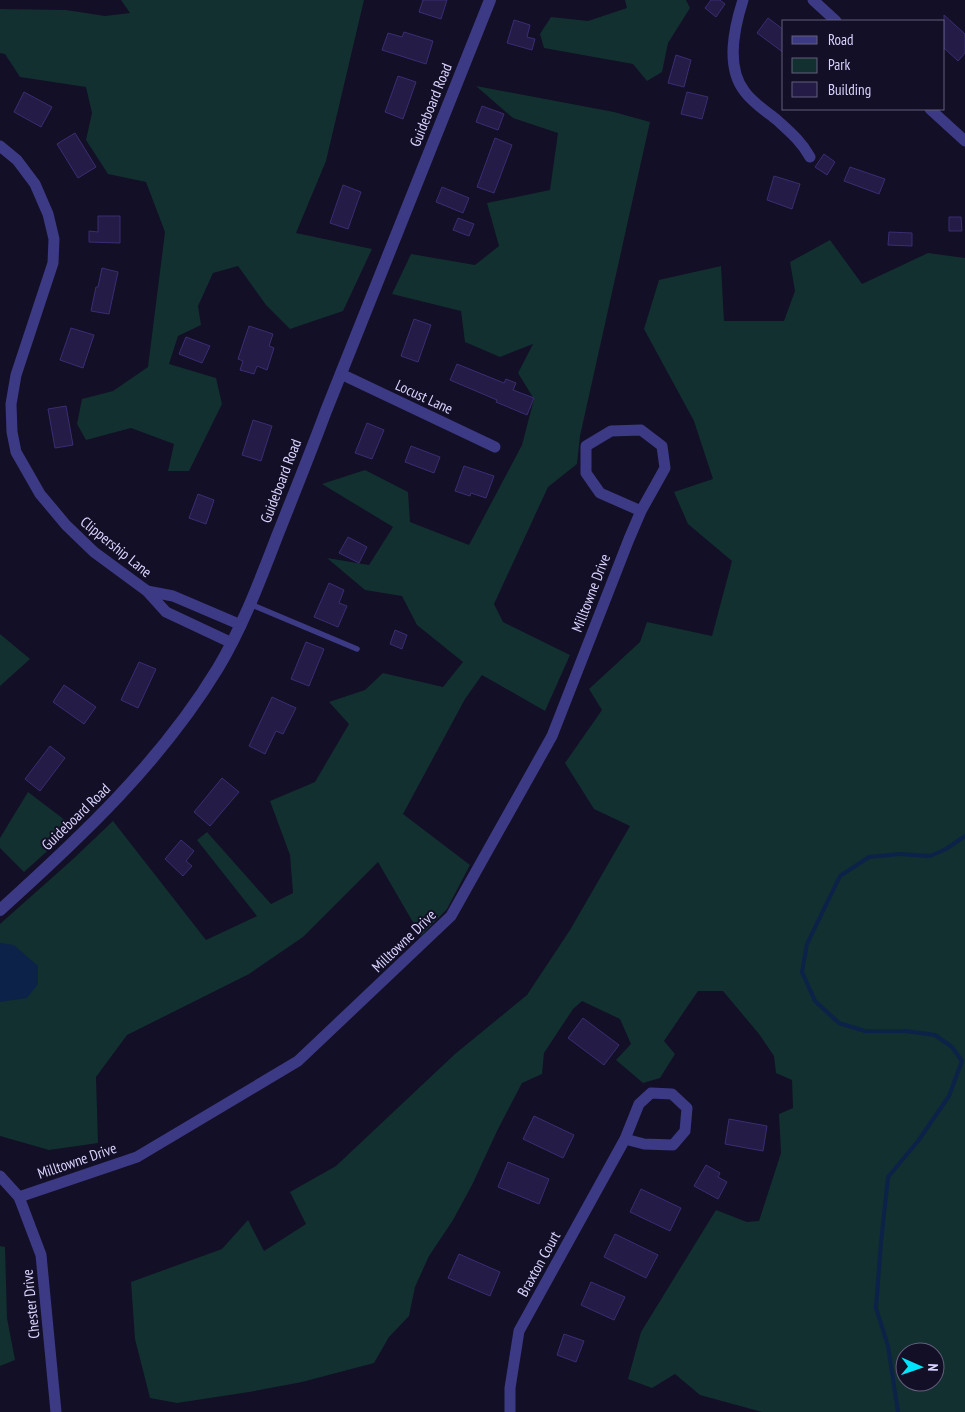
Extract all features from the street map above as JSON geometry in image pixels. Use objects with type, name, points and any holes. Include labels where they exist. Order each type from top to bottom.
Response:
[{"type":"street","name":"Guideboard Road","points":[[0,910],[104,812],[149,764],[186,716],[218,669],[232,643],[250,604],[490,0]]},
{"type":"street","points":[[743,0],[736,22],[734,45],[736,77],[745,93],[802,142],[810,157]]},
{"type":"street","points":[[813,0],[835,20]]},
{"type":"street","points":[[931,110],[965,141]]},
{"type":"street","name":"Clippership Lane","points":[[0,146],[17,160],[35,184],[48,214],[54,240],[53,264],[16,375],[11,404],[12,432],[16,452],[40,494],[66,526],[94,552],[147,591],[166,612],[232,643]]},
{"type":"street","name":"Locust Lane","points":[[341,374],[495,447]]},
{"type":"street","name":"Milltowne Drive","points":[[19,1197],[137,1157],[298,1061],[451,916],[552,736],[629,539],[641,511],[665,468],[662,446],[641,430],[611,431],[586,446],[586,473],[600,493],[641,511]]},
{"type":"street","name":"Clippership Lane","points":[[147,591],[173,596],[240,625]]},
{"type":"street","name":"Braxton Court","points":[[510,1412],[510,1388],[519,1331],[625,1139],[639,1104],[651,1092],[672,1094],[687,1108],[685,1131],[673,1145],[644,1144],[625,1139]]},
{"type":"street","points":[[0,1176],[19,1197]]},
{"type":"street","name":"Chester Drive","points":[[19,1197],[41,1255],[56,1412]]},
{"type":"lane","points":[[250,604],[357,649]]},
{"type":"green space","points":[[121,0],[364,0],[326,161],[296,233],[372,249],[343,311],[290,329],[266,305],[238,266],[213,273],[198,306],[201,325],[178,336],[169,364],[216,378],[222,404],[189,471],[168,471],[174,444],[131,428],[86,440],[77,424],[82,399],[113,391],[148,367],[165,232],[146,182],[108,174],[86,140],[92,113],[86,87],[20,77],[5,54],[0,53],[0,9],[66,10],[105,16],[130,13]]},
{"type":"green space","points":[[625,0],[686,0],[690,8],[668,43],[662,72],[647,81],[633,64],[544,48],[540,34],[551,17],[588,21],[627,8]]},
{"type":"green space","points":[[476,86],[614,112],[650,122],[580,436],[577,464],[548,487],[494,604],[503,622],[570,655],[545,711],[482,675],[465,699],[403,814],[470,865],[447,909],[421,936],[378,862],[303,937],[249,974],[127,1035],[96,1077],[98,1143],[49,1150],[0,1136],[0,924],[113,821],[206,940],[257,916],[197,840],[207,832],[271,904],[293,893],[290,855],[270,801],[315,782],[349,724],[329,702],[365,690],[383,673],[443,687],[463,662],[417,625],[402,596],[365,590],[327,558],[369,565],[393,527],[322,484],[365,470],[408,492],[410,522],[469,545],[522,445],[534,399],[518,373],[533,344],[500,357],[465,342],[461,311],[392,294],[411,254],[475,265],[499,246],[487,203],[550,190],[558,133],[513,118]]},
{"type":"green space","points":[[830,240],[862,284],[928,253],[965,258],[965,1412],[762,1412],[700,1395],[675,1374],[652,1388],[628,1379],[641,1332],[716,1210],[747,1222],[759,1221],[781,1153],[779,1114],[793,1108],[792,1080],[776,1073],[774,1056],[759,1034],[723,991],[698,991],[664,1041],[675,1054],[660,1078],[643,1083],[616,1060],[631,1044],[620,1019],[582,1001],[573,1009],[544,1053],[542,1074],[522,1083],[472,1185],[453,1220],[429,1256],[415,1287],[409,1316],[389,1337],[374,1363],[302,1382],[249,1392],[177,1403],[150,1398],[135,1339],[131,1282],[222,1249],[248,1220],[264,1251],[306,1224],[290,1192],[336,1166],[455,1054],[527,995],[570,930],[630,826],[594,809],[565,763],[602,710],[589,689],[640,642],[647,622],[712,636],[732,561],[688,524],[674,492],[713,479],[694,421],[644,329],[659,280],[721,266],[724,321],[784,321],[795,291],[790,262]]},
{"type":"green space","points":[[0,634],[30,659],[0,686]]},
{"type":"green space","points":[[28,792],[74,827],[24,872],[0,848],[0,838]]},
{"type":"green space","points":[[0,1246],[5,1247],[7,1318],[15,1360],[0,1366]]},
{"type":"water","points":[[0,943],[14,945],[38,966],[38,984],[27,998],[0,1002]]},
{"type":"building","points":[[423,0],[447,0],[441,19],[419,12]]},
{"type":"building","points":[[711,0],[720,0],[725,4],[716,17],[705,8]]},
{"type":"building","points":[[944,15],[965,34],[965,53],[958,61],[945,49]]},
{"type":"building","points":[[768,18],[782,28],[782,52],[757,33]]},
{"type":"building","points":[[514,20],[530,25],[527,37],[535,39],[532,50],[507,43]]},
{"type":"building","points":[[404,32],[433,41],[426,64],[382,50],[388,33],[402,37]]},
{"type":"building","points":[[676,55],[691,60],[684,87],[668,83]]},
{"type":"building","points":[[398,76],[416,82],[403,119],[385,112]]},
{"type":"building","points":[[24,92],[52,107],[41,127],[14,112]]},
{"type":"building","points":[[687,92],[708,97],[702,119],[681,114]]},
{"type":"building","points":[[482,106],[504,114],[498,130],[476,122]]},
{"type":"building","points":[[75,133],[96,167],[78,178],[57,144]]},
{"type":"building","points":[[495,138],[512,145],[494,193],[477,187]]},
{"type":"building","points":[[824,154],[835,162],[827,175],[815,167]]},
{"type":"building","points":[[850,167],[885,179],[879,194],[844,181]]},
{"type":"building","points":[[774,176],[800,184],[792,209],[767,200]]},
{"type":"building","points":[[343,185],[361,192],[348,229],[330,223]]},
{"type":"building","points":[[442,187],[469,198],[463,213],[436,202]]},
{"type":"building","points":[[98,216],[120,216],[120,243],[89,242],[89,231],[98,232]]},
{"type":"building","points":[[949,217],[961,217],[962,231],[949,231]]},
{"type":"building","points":[[458,218],[474,224],[469,236],[453,230]]},
{"type":"building","points":[[889,232],[912,233],[912,246],[888,245]]},
{"type":"building","points":[[102,268],[118,272],[109,314],[91,311]]},
{"type":"building","points":[[414,319],[431,325],[418,362],[401,356]]},
{"type":"building","points":[[249,326],[273,334],[269,346],[274,348],[267,370],[257,366],[254,374],[240,370],[243,361],[238,359]]},
{"type":"building","points":[[71,328],[94,335],[83,368],[60,360]]},
{"type":"building","points":[[186,337],[210,346],[202,363],[179,354]]},
{"type":"building","points":[[457,364],[504,383],[506,379],[516,383],[513,390],[534,398],[527,415],[450,380]]},
{"type":"building","points":[[66,406],[73,445],[55,448],[48,409]]},
{"type":"building","points":[[253,420],[272,426],[261,461],[242,455]]},
{"type":"building","points":[[367,423],[384,430],[372,459],[355,453]]},
{"type":"building","points":[[411,446],[440,457],[434,473],[405,462]]},
{"type":"building","points":[[464,466],[494,476],[486,498],[471,493],[470,496],[455,491]]},
{"type":"building","points":[[198,494],[214,500],[206,524],[189,518]]},
{"type":"building","points":[[348,537],[367,547],[359,563],[339,553]]},
{"type":"building","points":[[329,583],[344,590],[339,603],[347,606],[338,627],[314,617]]},
{"type":"building","points":[[395,630],[407,635],[402,649],[390,644]]},
{"type":"building","points":[[306,642],[324,649],[309,686],[291,679]]},
{"type":"building","points":[[139,662],[156,669],[138,708],[121,700]]},
{"type":"building","points":[[64,685],[96,707],[84,724],[53,702]]},
{"type":"building","points":[[272,697],[296,708],[283,734],[276,731],[265,754],[249,746]]},
{"type":"building","points":[[50,746],[65,758],[40,791],[25,779]]},
{"type":"building","points":[[222,778],[239,792],[210,826],[194,812]]},
{"type":"building","points":[[181,840],[194,851],[186,861],[192,866],[183,876],[165,859]]},
{"type":"building","points":[[583,1018],[619,1045],[604,1065],[568,1038]]},
{"type":"building","points":[[534,1116],[574,1135],[563,1158],[523,1139]]},
{"type":"building","points":[[729,1119],[767,1126],[763,1151],[725,1144]]},
{"type":"building","points":[[508,1162],[549,1179],[539,1204],[498,1187]]},
{"type":"building","points":[[706,1165],[720,1173],[718,1177],[727,1182],[718,1199],[694,1186]]},
{"type":"building","points":[[641,1189],[681,1208],[670,1231],[630,1212]]},
{"type":"building","points":[[615,1234],[658,1255],[646,1278],[604,1257]]},
{"type":"building","points":[[459,1254],[500,1272],[490,1296],[448,1278]]},
{"type":"building","points":[[591,1282],[625,1297],[614,1320],[581,1305]]},
{"type":"building","points":[[564,1334],[584,1341],[576,1362],[557,1355]]},
{"type":"waterway","points":[[898,1412],[888,1346],[876,1308],[888,1177],[918,1141],[949,1096],[962,1061],[952,1047],[935,1035],[906,1031],[865,1031],[839,1023],[815,1001],[802,972],[807,944],[840,876],[869,857],[899,854],[930,856],[946,849],[965,836]]}]
